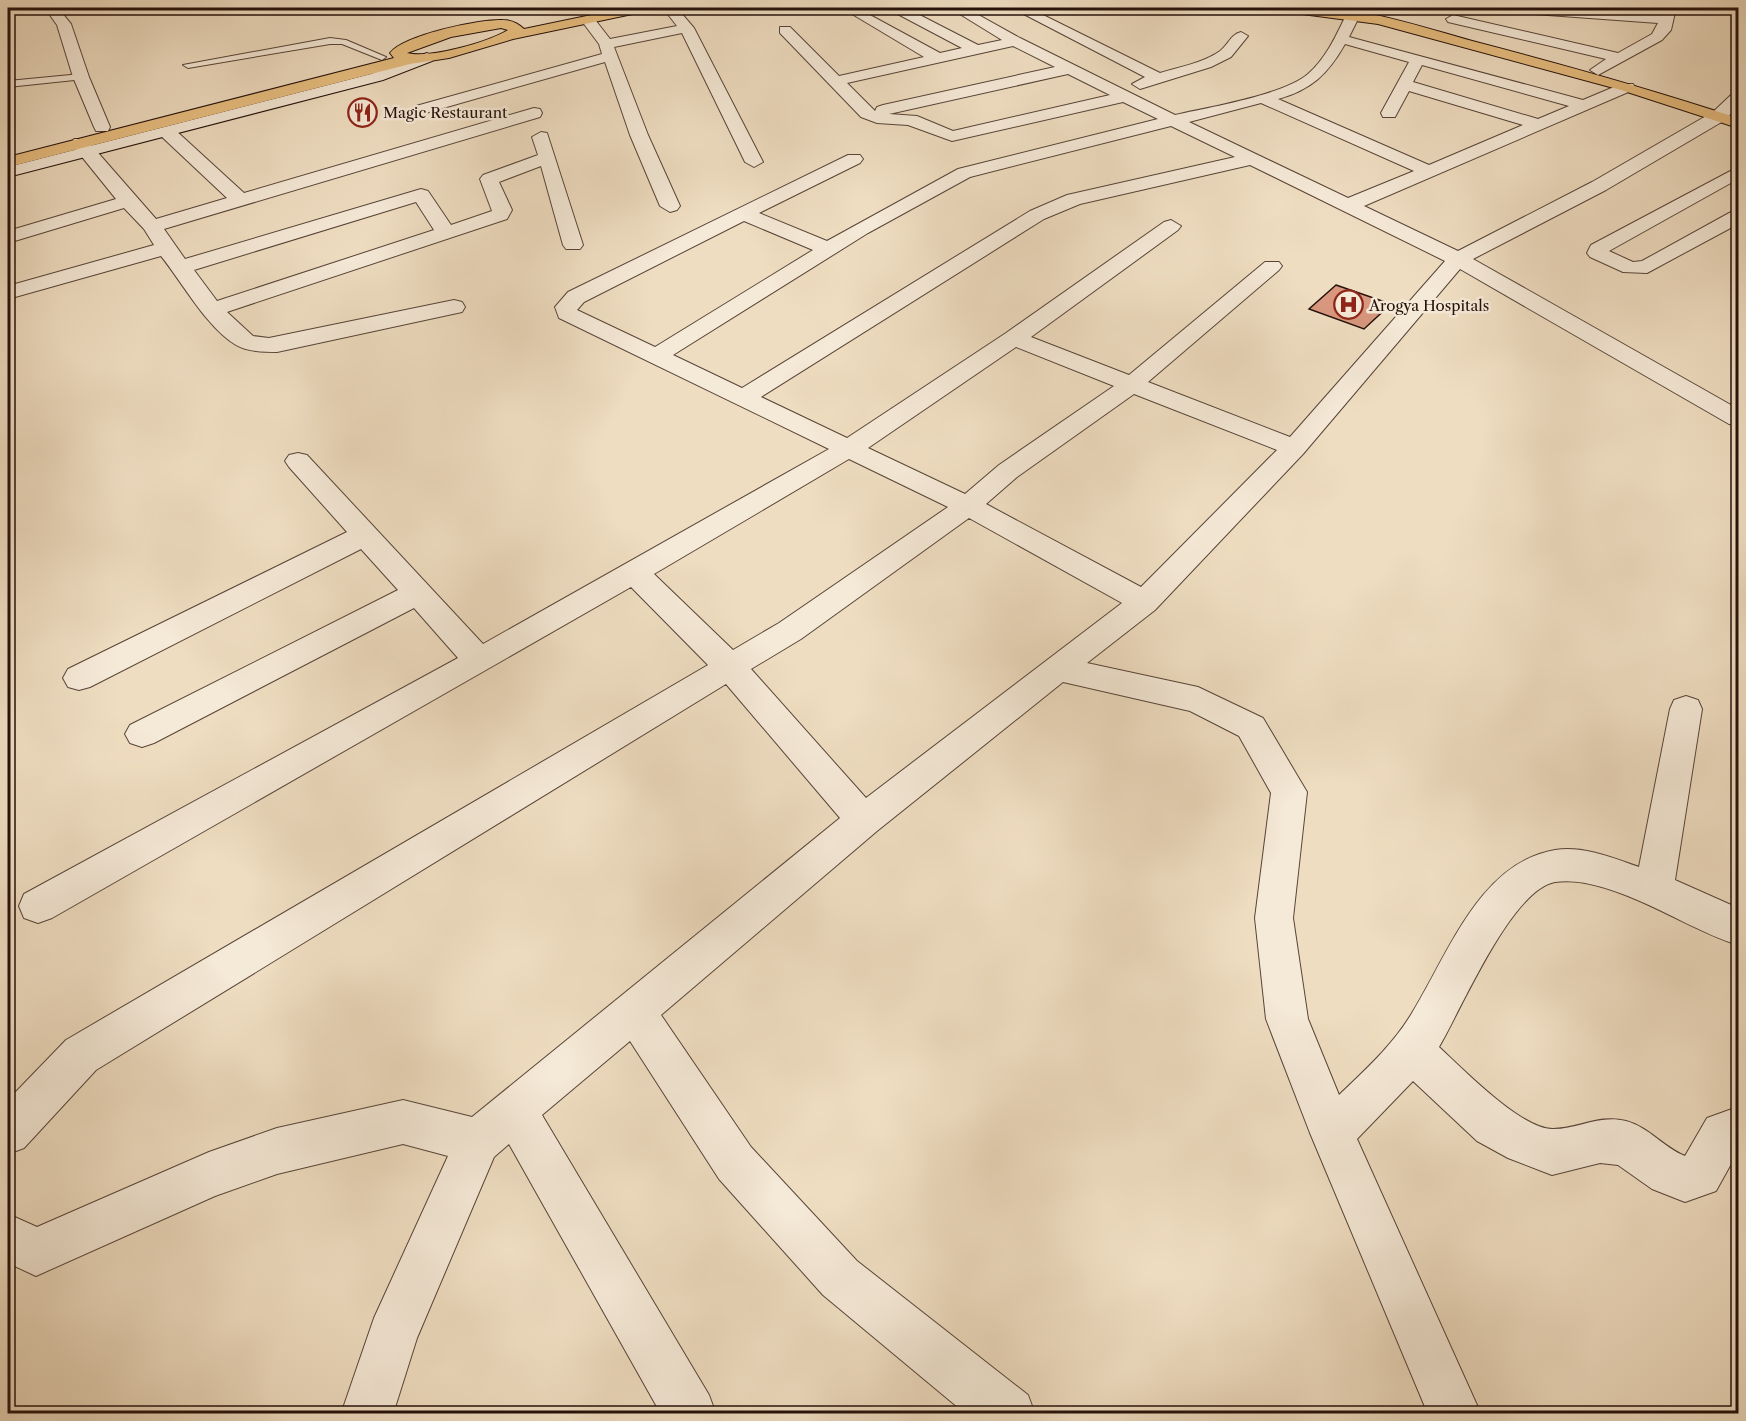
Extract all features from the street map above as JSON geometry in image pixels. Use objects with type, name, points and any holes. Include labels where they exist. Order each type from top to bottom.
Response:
[{"type":"main road","points":[[8,149],[396,57],[427,58],[514,29],[613,8]]},
{"type":"main road","points":[[478,27],[514,29],[587,14],[642,8]]},
{"type":"main road","points":[[1287,8],[1321,9],[1353,15],[1627,87],[1732,112]]},
{"type":"main road","points":[[8,162],[85,147],[396,57],[414,44],[526,14],[514,29]]},
{"type":"street","points":[[51,8],[64,24],[81,77],[102,127]]},
{"type":"street","points":[[670,8],[687,28],[753,162]]},
{"type":"street","points":[[848,8],[975,90],[1027,120]]},
{"type":"street","points":[[897,8],[976,50]]},
{"type":"street","points":[[957,8],[1016,41],[1174,121],[1458,259],[1738,419]]},
{"type":"street","points":[[1019,8],[1160,79]]},
{"type":"street","points":[[1508,8],[1667,13],[1664,30],[1657,37],[1617,57],[1588,76]]},
{"type":"street","points":[[1432,34],[1453,13],[1617,57]]},
{"type":"street","points":[[587,14],[608,50],[639,135],[670,206]]},
{"type":"street","points":[[656,356],[828,249],[964,173],[1263,98],[1305,84],[1314,77],[1342,39],[1353,15]]},
{"type":"street","points":[[422,109],[527,80],[608,50],[687,28]]},
{"type":"street","points":[[785,30],[867,113],[877,118],[911,120],[952,136],[1027,120],[1122,93],[1226,54],[1241,36]]},
{"type":"street","points":[[1342,39],[1584,105]]},
{"type":"street","points":[[836,81],[936,64],[976,50],[1016,41]]},
{"type":"street","points":[[887,54],[936,64]]},
{"type":"street","points":[[8,172],[85,147],[167,132],[377,77],[427,58]]},
{"type":"street","points":[[1413,107],[1391,108],[1417,60]]},
{"type":"street","points":[[821,66],[843,62]]},
{"type":"street","points":[[867,113],[1072,68]]},
{"type":"street","points":[[527,80],[534,113],[573,245]]},
{"type":"street","points":[[1404,84],[1540,125]]},
{"type":"street","points":[[1347,206],[1627,87]]},
{"type":"street","points":[[1263,98],[1431,172]]},
{"type":"street","points":[[366,1413],[392,1336],[478,1141],[864,820],[1144,602],[1294,448],[1458,259],[1599,186],[1732,112]]},
{"type":"street","points":[[152,226],[534,113]]},
{"type":"street","points":[[167,132],[241,200]]},
{"type":"street","points":[[1484,132],[1504,140]]},
{"type":"street","points":[[85,147],[128,201],[152,226],[166,248],[214,309],[242,340],[255,345],[266,345],[454,307]]},
{"type":"street","points":[[399,153],[420,195],[447,234]]},
{"type":"street","points":[[214,309],[447,234],[502,213],[489,179],[547,158]]},
{"type":"street","points":[[854,159],[576,297],[567,307],[567,313],[968,507],[1144,602]]},
{"type":"street","points":[[743,398],[945,275],[1037,215],[1074,199],[1185,176],[1250,159]]},
{"type":"street","points":[[1738,172],[1598,249],[1597,253],[1630,268],[1647,267],[1738,216]]},
{"type":"street","points":[[182,267],[420,195]]},
{"type":"street","points":[[8,237],[128,201]]},
{"type":"street","points":[[744,214],[828,249]]},
{"type":"street","points":[[38,906],[479,661],[850,448],[1014,338],[1171,226]]},
{"type":"street","points":[[8,293],[166,248]]},
{"type":"street","points":[[8,1132],[81,1055],[790,631],[968,507],[1008,471],[1133,383],[1272,266]]},
{"type":"street","points":[[1014,338],[1294,448]]},
{"type":"street","points":[[298,461],[479,661]]},
{"type":"street","points":[[79,678],[365,535]]},
{"type":"street","points":[[634,572],[730,668],[864,820]]},
{"type":"street","points":[[142,734],[418,593]]},
{"type":"street","points":[[1058,669],[1198,700],[1251,727],[1289,792],[1275,918],[1287,1019],[1332,1133],[1455,1413]]},
{"type":"street","points":[[1654,890],[1686,709]]},
{"type":"street","points":[[1332,1133],[1412,1050],[1502,899],[1531,873],[1556,866],[1594,869],[1654,890],[1738,927]]},
{"type":"street","points":[[635,1012],[735,1163],[840,1278],[953,1371],[1009,1413]]},
{"type":"street","points":[[1412,1050],[1493,1125],[1524,1142],[1552,1152],[1600,1141],[1625,1143],[1668,1173],[1685,1179],[1700,1174],[1724,1134],[1732,1131],[1738,1134]]},
{"type":"street","points":[[514,1111],[690,1413]]},
{"type":"street","points":[[8,1238],[36,1252],[209,1175],[277,1151],[403,1122],[478,1141]]},
{"type":"lane","points":[[188,65],[330,41],[343,42],[396,57]]},
{"type":"lane","points":[[8,84],[81,77]]},
{"type":"building","points":[[1336,285],[1391,304],[1364,329],[1309,309]]},
{"type":"place","name":"Magic Restaurant","points":[[362,112]]},
{"type":"place","name":"Arogya Hospitals","points":[[1348,305]]}]
